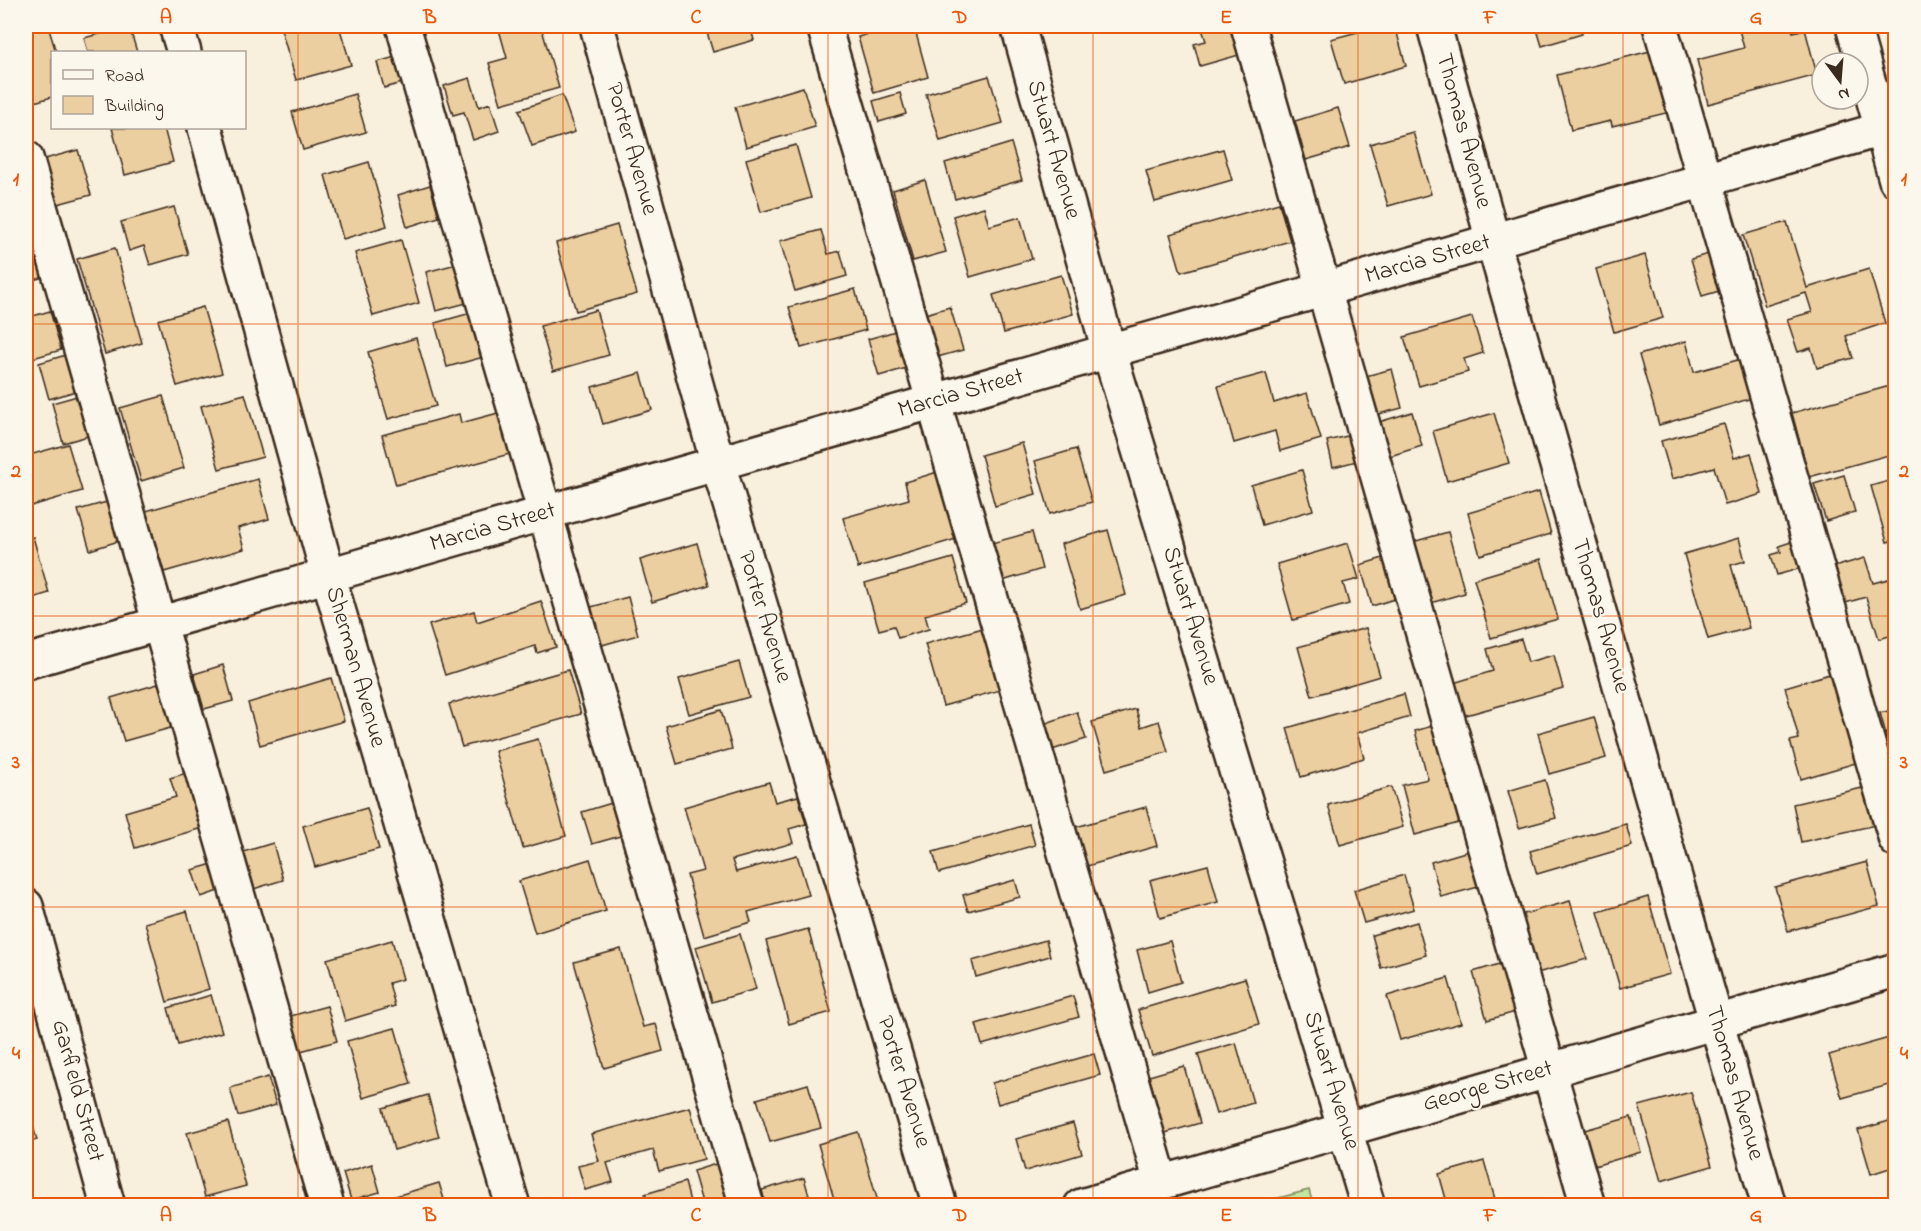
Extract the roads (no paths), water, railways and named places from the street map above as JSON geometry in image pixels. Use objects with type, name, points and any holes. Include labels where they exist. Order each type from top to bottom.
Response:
[{"type":"street","points":[[176,26],[184,51]]},
{"type":"street","points":[[403,26],[747,1206]]},
{"type":"street","name":"Porter Avenue","points":[[597,26],[718,464],[940,1206]]},
{"type":"street","points":[[824,26],[1161,1182]]},
{"type":"street","name":"Stuart Avenue","points":[[1018,26],[1109,351],[1368,1206]]},
{"type":"street","points":[[1248,26],[1588,1206]]},
{"type":"street","name":"Thomas Avenue","points":[[1434,26],[1493,241],[1769,1206]]},
{"type":"street","points":[[1660,26],[1896,840]]},
{"type":"street","points":[[1853,26],[1888,128],[1896,180]]},
{"type":"street","name":"Marcia Street","points":[[26,662],[1888,128]]},
{"type":"street","name":"Sherman Avenue","points":[[205,129],[328,575],[513,1206]]},
{"type":"street","points":[[26,158],[327,1206]]},
{"type":"street","name":"Garfield Street","points":[[26,906],[108,1206]]},
{"type":"street","name":"George Street","points":[[1081,1206],[1896,970]]}]
